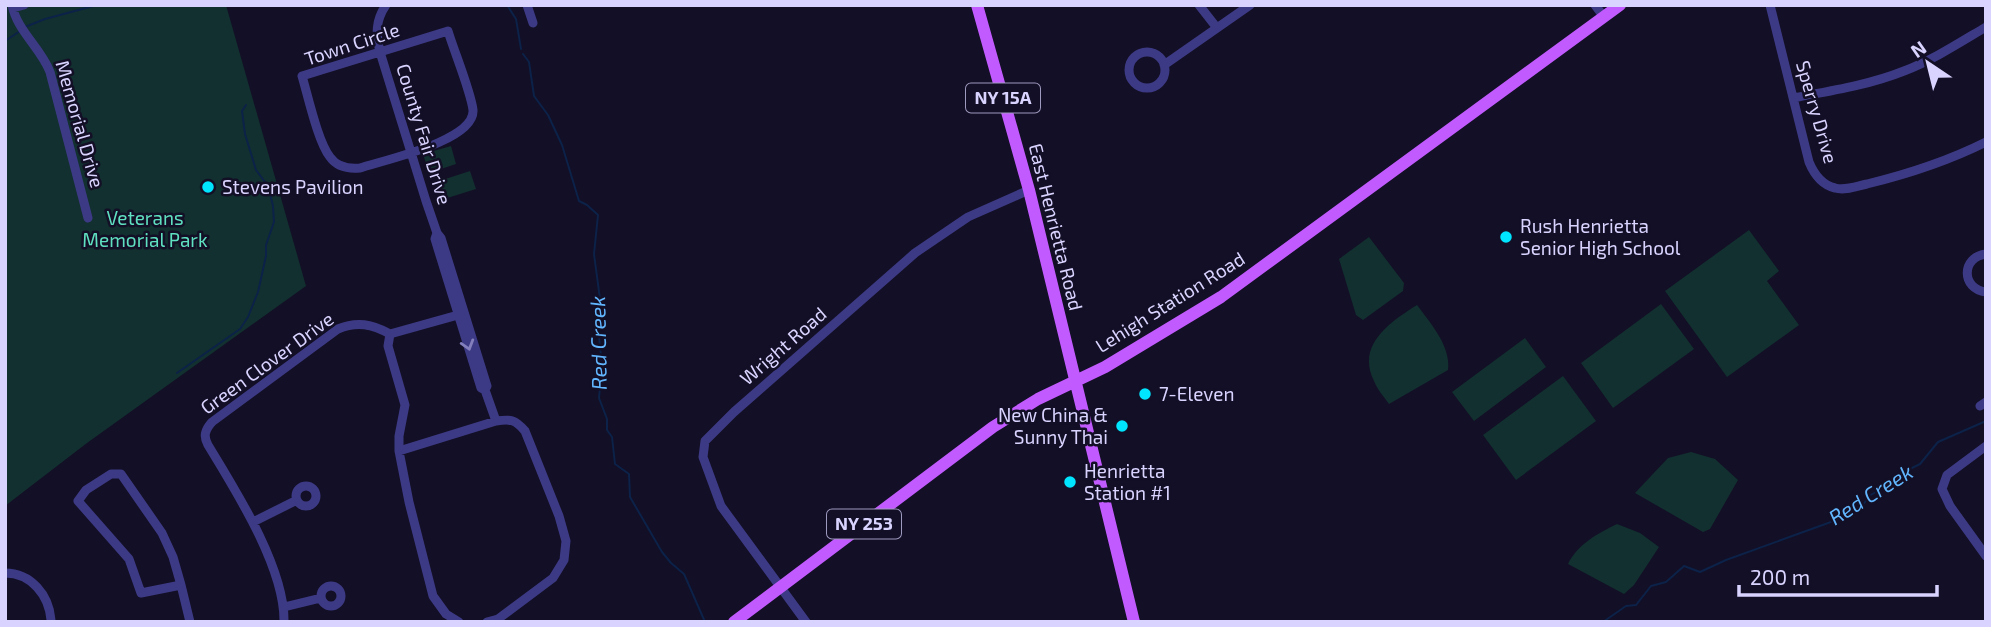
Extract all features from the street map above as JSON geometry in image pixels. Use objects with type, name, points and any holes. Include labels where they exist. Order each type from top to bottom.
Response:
[{"type":"main road","name":"East Henrietta Road","points":[[977,5],[1029,190],[1134,622]]},
{"type":"main road","name":"Lehigh Station Road","points":[[734,622],[993,428],[1038,399],[1105,366],[1221,297],[1620,5]]},
{"type":"street","points":[[13,7],[24,5]]},
{"type":"street","name":"County Fair Drive","points":[[386,5],[377,22],[376,36],[380,52],[487,386],[485,390]]},
{"type":"street","points":[[527,5],[533,23]]},
{"type":"street","points":[[1199,5],[1217,28]]},
{"type":"street","points":[[1164,65],[1250,5]]},
{"type":"street","points":[[1595,5],[1604,18]]},
{"type":"street","name":"Sperry Drive","points":[[1772,6],[1811,168],[1822,181],[1838,189],[1898,176],[1986,142]]},
{"type":"street","name":"Memorial Drive","points":[[13,7],[17,19],[50,72],[88,218]]},
{"type":"street","points":[[1793,98],[1858,85],[1905,71],[1932,59],[1986,27]]},
{"type":"street","name":"Town Circle","points":[[448,31],[472,109],[471,118],[456,135],[411,152],[356,168],[344,167],[335,162],[329,157],[323,142],[302,76],[448,31]]},
{"type":"street","points":[[1145,53],[1157,55],[1164,65],[1164,76],[1152,88],[1135,84],[1129,75],[1134,58],[1145,53]]},
{"type":"street","name":"Wright Road","points":[[806,622],[721,506],[703,457],[705,441],[734,412],[915,253],[968,217],[1029,190]]},
{"type":"street","name":"County Fair Drive","points":[[437,233],[435,239],[458,315],[481,388],[485,390],[496,421]]},
{"type":"street","points":[[1986,254],[1971,260],[1966,272],[1970,284],[1979,291],[1986,292]]},
{"type":"street","points":[[458,315],[390,334],[388,346],[405,405],[398,451],[433,596],[446,614],[459,622]]},
{"type":"street","name":"Green Clover Drive","points":[[284,622],[284,607],[253,522],[208,446],[205,437],[209,426],[338,329],[359,324],[378,327],[390,334]]},
{"type":"street","points":[[398,451],[496,421],[511,419],[518,422],[525,431],[559,516],[566,541],[564,560],[553,578],[498,619],[487,622]]},
{"type":"street","points":[[1986,446],[1947,475],[1942,489],[1950,506],[1986,556]]},
{"type":"street","points":[[181,585],[141,593],[129,559],[78,501],[86,490],[111,474],[121,474],[162,533],[173,556],[181,585],[190,622]]},
{"type":"street","points":[[253,522],[297,500]]},
{"type":"street","points":[[5,573],[27,578],[38,588],[50,606],[51,620]]},
{"type":"street","points":[[284,607],[321,598]]},
{"type":"green space","name":"Veterans Memorial Park","points":[[5,5],[226,5],[306,286],[87,443],[5,506]]},
{"type":"green space","points":[[451,146],[456,164],[429,173],[423,154]]},
{"type":"green space","points":[[470,171],[476,189],[441,200],[436,182]]},
{"type":"green space","points":[[1749,230],[1779,271],[1767,281],[1799,325],[1727,377],[1665,291]]},
{"type":"green space","points":[[1369,237],[1404,283],[1403,291],[1363,320],[1356,315],[1339,259]]},
{"type":"green space","points":[[1661,304],[1694,349],[1613,408],[1581,363]]},
{"type":"green space","points":[[1417,305],[1443,344],[1448,370],[1389,404],[1374,381],[1369,356],[1387,327]]},
{"type":"green space","points":[[1525,338],[1546,367],[1474,421],[1452,392]]},
{"type":"green space","points":[[1563,376],[1596,421],[1516,480],[1483,435]]},
{"type":"green space","points":[[1691,452],[1715,459],[1738,480],[1710,529],[1703,532],[1635,493],[1668,458]]},
{"type":"green space","points":[[1617,524],[1640,533],[1659,547],[1634,585],[1624,594],[1568,564],[1582,545]]},
{"type":"waterway","name":"Red Creek","points":[[25,27],[97,5]]},
{"type":"waterway","name":"Red Creek","points":[[507,5],[516,19],[521,49]]},
{"type":"waterway","name":"Red Creek","points":[[5,41],[20,31]]},
{"type":"waterway","name":"Red Creek","points":[[523,54],[529,62],[534,96],[548,115],[562,145],[579,201],[598,215],[594,254],[600,299],[597,318],[602,365],[599,398],[607,419],[607,430],[612,437],[615,464],[629,474],[630,497],[662,552],[684,574],[705,622]]},
{"type":"waterway","points":[[177,373],[240,329],[258,292],[266,245],[274,222],[273,206],[268,186],[256,170],[245,134],[242,111],[246,105]]},
{"type":"waterway","name":"Red Creek","points":[[1603,622],[1626,606],[1636,605],[1651,586],[1666,582],[1684,566],[1700,572],[1842,518],[1861,508],[1869,496],[1893,482],[1898,475],[1920,464],[1938,442],[1986,421]]},
{"type":"place","name":"Stevens Pavilion","points":[[208,187]]},
{"type":"place","name":"Rush Henrietta Senior High School","points":[[1506,237]]},
{"type":"place","name":"7-Eleven","points":[[1145,394]]},
{"type":"place","name":"New China & Sunny Thai","points":[[1122,426]]},
{"type":"place","name":"Henrietta Station #1","points":[[1070,482]]}]
